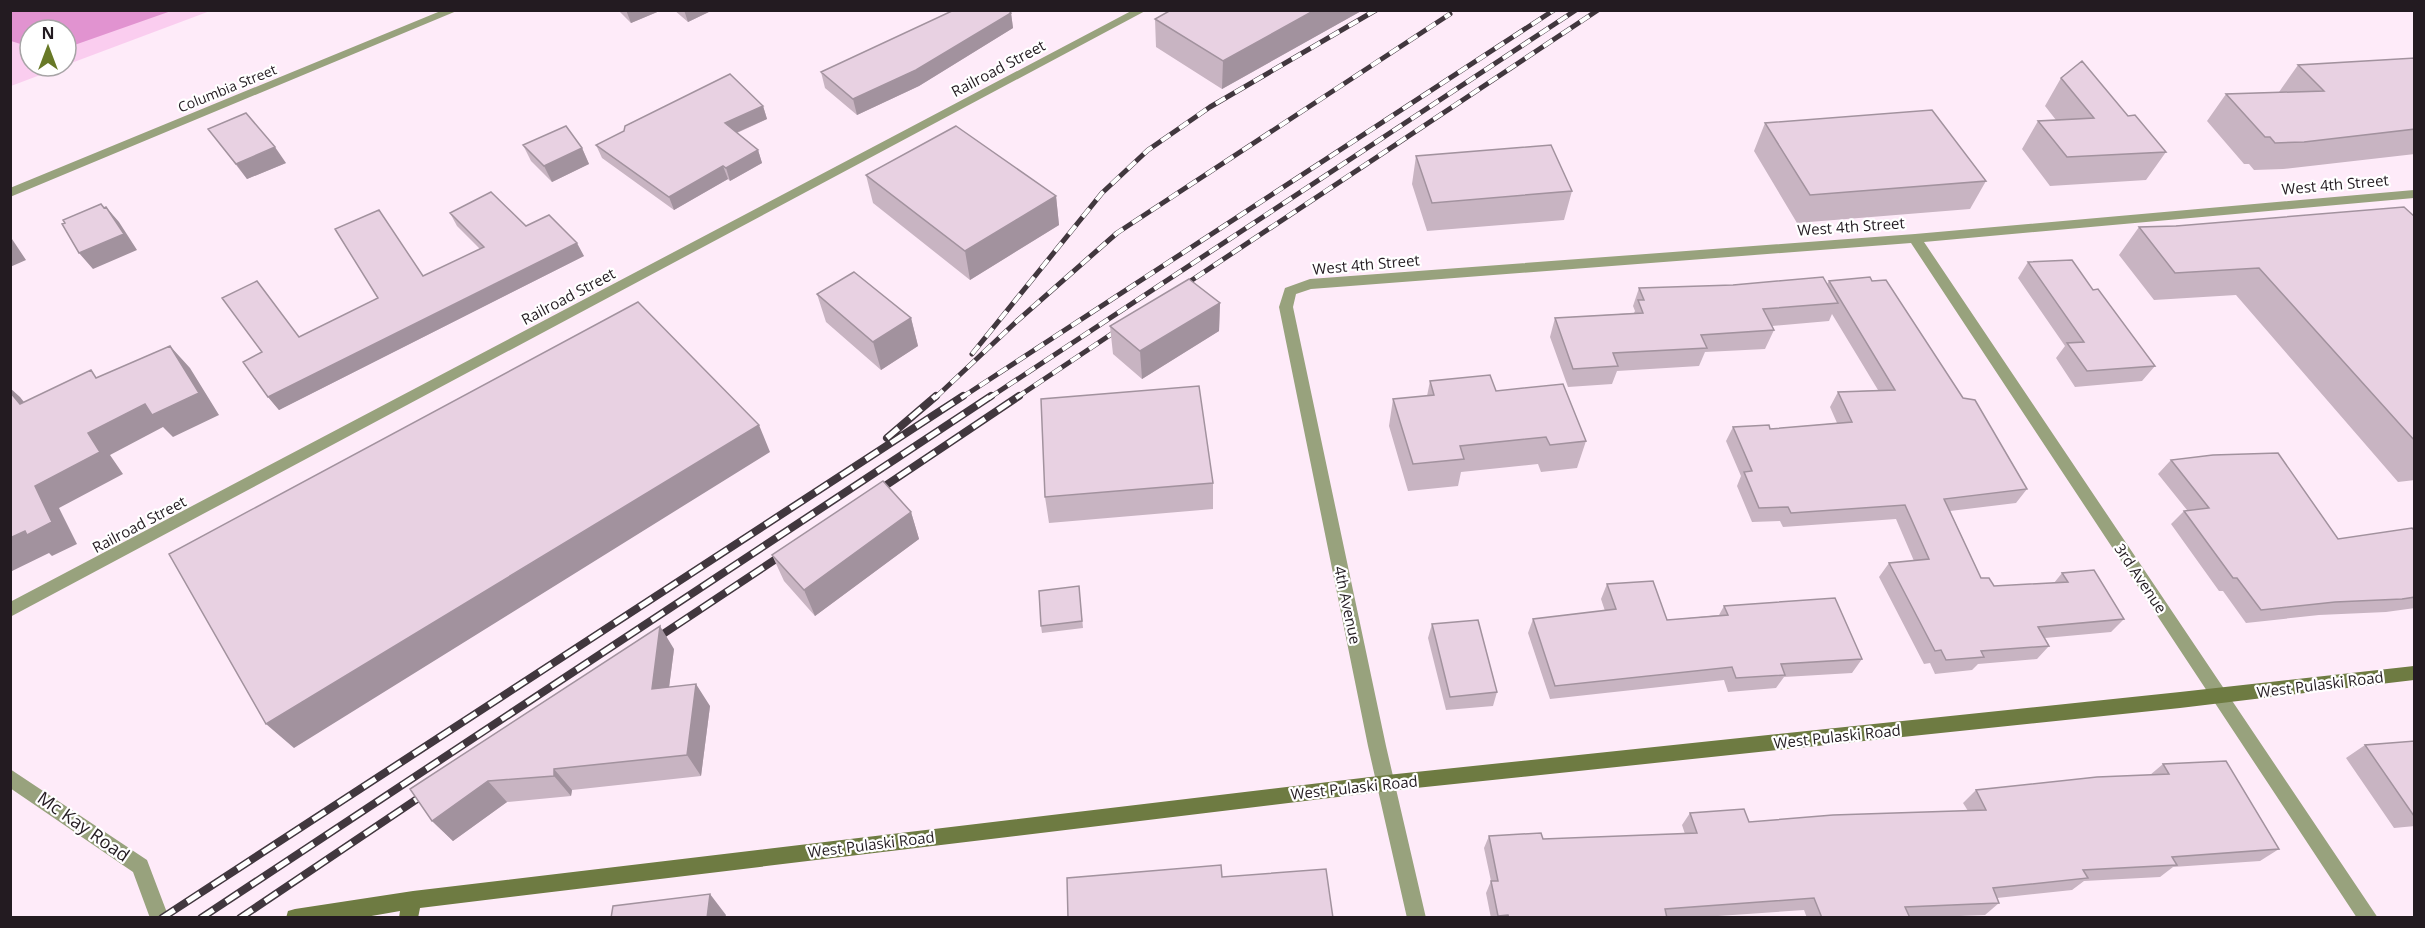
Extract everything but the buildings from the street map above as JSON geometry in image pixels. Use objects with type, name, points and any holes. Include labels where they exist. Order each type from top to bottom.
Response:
[{"type":"main road","name":"West Pulaski Road","points":[[295,918],[411,909],[1387,783],[2219,696],[2415,673]]},
{"type":"street","name":"Columbia Street","points":[[10,193],[454,10]]},
{"type":"street","name":"Railroad Street","points":[[10,610],[1142,10]]},
{"type":"street","name":"West 4th Street","points":[[1290,291],[1310,284],[1915,238],[2415,194]]},
{"type":"street","name":"3rd Avenue","points":[[1915,238],[2369,918]]},
{"type":"street","name":"4th Avenue","points":[[1290,291],[1286,307],[1417,918]]},
{"type":"street","name":"Mc Kay Road","points":[[10,777],[140,866],[160,918]]},
{"type":"shaded area","points":[[11,10],[171,11],[78,44],[78,18],[18,18],[18,43],[11,41]]},
{"type":"shaded area","points":[[11,11],[210,11],[78,60],[78,18],[18,18],[18,78],[32,78],[11,86]]},
{"type":"railway","points":[[972,354],[1102,193],[1148,150],[1210,107],[1376,10]]},
{"type":"railway","points":[[961,398],[1554,10]]},
{"type":"railway","points":[[989,398],[1576,10]]},
{"type":"railway","points":[[1177,290],[1598,10]]},
{"type":"railway","points":[[935,398],[1017,321],[1117,233],[1450,14]]},
{"type":"railway","points":[[1016,398],[1125,325]]},
{"type":"railway","points":[[887,438],[936,396]]},
{"type":"railway","points":[[162,918],[963,396]]},
{"type":"railway","points":[[201,918],[991,396]]},
{"type":"railway","points":[[873,494],[1019,396]]},
{"type":"railway","points":[[651,642],[788,551]]},
{"type":"railway","points":[[240,918],[429,791]]}]
